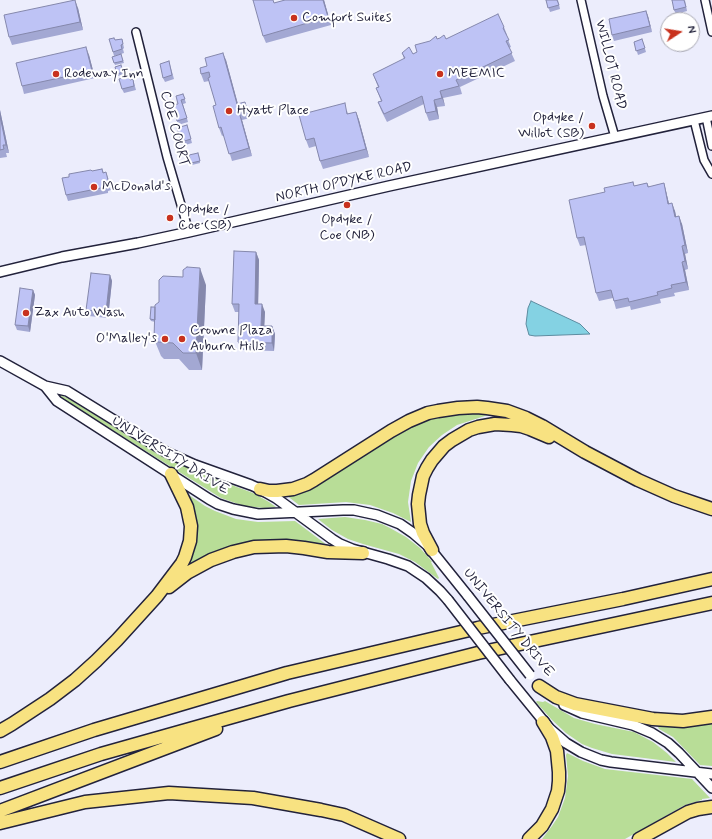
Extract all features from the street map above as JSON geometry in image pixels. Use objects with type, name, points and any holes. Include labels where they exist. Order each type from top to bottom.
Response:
[{"type":"highway","points":[[260,489],[269,491],[293,489],[307,484],[400,426],[428,414],[467,407],[487,408],[516,414],[526,418],[638,480],[681,499],[712,509]]},
{"type":"highway","points":[[432,550],[420,524],[418,504],[420,490],[423,476],[432,460],[444,446],[456,437],[469,430],[487,425],[512,425],[530,429],[585,452]]},
{"type":"highway","points":[[0,731],[50,699],[75,680],[117,640],[157,596],[182,563],[188,549],[191,534],[189,517],[171,474]]},
{"type":"highway","points":[[157,596],[202,565],[223,555],[242,550],[264,546],[286,546],[328,552],[363,552]]},
{"type":"highway","points":[[0,762],[94,730],[287,673],[478,628],[712,578]]},
{"type":"highway","points":[[0,788],[101,754],[289,701],[478,654],[712,603]]},
{"type":"highway","points":[[539,686],[556,697],[575,704],[652,719],[683,721],[712,716]]},
{"type":"highway","points":[[0,812],[289,701]]},
{"type":"highway","points":[[529,839],[542,826],[552,809],[559,781],[557,751],[552,737],[543,722]]},
{"type":"highway","points":[[0,823],[85,802],[169,793],[253,798],[322,810],[344,815],[399,839]]},
{"type":"highway","points":[[639,839],[688,812],[712,807]]},
{"type":"main road","name":"NORTH OPDYKE ROAD","points":[[0,272],[62,257],[189,232],[389,186],[709,117]]},
{"type":"main road","name":"UNIVERSITY DRIVE","points":[[0,361],[44,386],[66,391],[171,454],[195,465],[260,489],[276,498],[332,539],[352,549],[398,562],[414,569],[433,584],[448,600],[543,722],[566,743],[601,760],[712,774]]},
{"type":"main road","name":"UNIVERSITY DRIVE","points":[[44,386],[57,401],[209,499],[233,509],[258,514],[342,510],[377,515],[400,524],[413,533],[432,550],[539,686],[554,699],[572,709],[592,716],[633,725],[652,733],[668,743],[712,788]]},
{"type":"street","name":"WILLOT ROAD","points":[[581,0],[603,96],[615,137]]},
{"type":"street","points":[[704,0],[712,32]]},
{"type":"street","name":"COE COURT","points":[[136,32],[167,157],[189,232]]},
{"type":"street","name":"NORTH OPDYKE ROAD","points":[[709,117],[712,146]]},
{"type":"street","points":[[694,120],[704,160],[712,174]]},
{"type":"green space","points":[[61,395],[164,457],[197,472],[253,493],[276,507],[264,508],[244,506],[221,498],[60,397]]},
{"type":"green space","points":[[466,412],[488,415],[457,425],[442,435],[429,447],[418,463],[411,481],[408,502],[411,522],[393,513],[370,505],[346,502],[299,505],[286,495],[407,427],[425,419]]},
{"type":"green space","points":[[189,495],[205,506],[236,519],[258,522],[295,521],[327,546],[280,540],[252,542],[189,566],[187,563],[195,542],[196,527]]},
{"type":"green space","points":[[345,517],[382,524],[406,537],[420,548],[429,558],[439,578],[438,579],[415,562],[399,554],[348,539],[332,530],[318,519]]},
{"type":"green space","points":[[545,701],[574,718],[634,732],[653,742],[676,762],[612,754],[582,744],[566,733],[552,720],[536,702]]},
{"type":"green space","points":[[712,722],[712,766],[700,765],[673,737],[658,727],[659,725]]},
{"type":"green space","points":[[567,753],[605,769],[692,779],[710,798],[685,805],[625,839],[542,839],[558,817],[565,798],[568,776]]},
{"type":"water","points":[[531,301],[580,324],[590,334],[529,335],[526,324],[528,308]]},
{"type":"building","points":[[75,0],[80,22],[9,37],[4,15]]},
{"type":"building","name":"Comfort Suites","points":[[253,0],[273,0],[274,3],[285,0],[323,0],[328,17],[263,36]]},
{"type":"building","points":[[546,0],[557,0],[559,5],[548,8]]},
{"type":"building","points":[[672,0],[684,0],[686,7],[674,10]]},
{"type":"building","points":[[646,11],[650,26],[612,35],[609,19]]},
{"type":"building","name":"MEEMIC","points":[[498,14],[509,40],[506,41],[512,53],[456,80],[459,86],[440,91],[442,98],[434,100],[436,111],[426,113],[422,96],[384,114],[378,102],[382,101],[376,88],[379,87],[373,74],[405,58],[402,53],[409,47],[413,54],[417,52],[415,45],[430,41],[436,36],[437,39],[444,35],[446,39]]},
{"type":"building","points":[[114,38],[115,40],[122,39],[123,44],[121,45],[122,49],[113,52],[109,39]]},
{"type":"building","points":[[642,39],[645,48],[636,51],[634,42]]},
{"type":"building","points":[[86,47],[92,71],[22,86],[16,63]]},
{"type":"building","name":"Hyatt Place","points":[[223,53],[237,104],[245,102],[247,110],[239,112],[249,148],[229,154],[221,127],[219,128],[213,106],[216,105],[208,78],[210,77],[209,72],[201,74],[200,68],[207,66],[205,58]]},
{"type":"building","points":[[121,54],[123,61],[114,63],[112,57]]},
{"type":"building","points":[[169,61],[172,75],[163,78],[160,64]]},
{"type":"building","points":[[121,65],[123,72],[117,74],[115,67]]},
{"type":"building","points":[[130,76],[130,80],[133,79],[134,86],[122,89],[119,79]]},
{"type":"building","points":[[183,94],[185,99],[181,100],[187,118],[177,121],[172,105],[178,104],[176,96]]},
{"type":"building","points":[[345,103],[347,114],[356,112],[366,149],[320,161],[314,138],[306,140],[299,115]]},
{"type":"building","points":[[0,116],[6,145],[3,145],[4,149],[0,150]]},
{"type":"building","points":[[187,125],[191,139],[181,142],[177,128]]},
{"type":"building","points":[[198,153],[200,161],[191,163],[189,155]]},
{"type":"building","points":[[102,169],[103,173],[106,172],[109,184],[106,185],[106,187],[66,195],[62,178],[69,177],[69,174]]},
{"type":"building","points":[[633,182],[634,186],[647,183],[648,187],[664,183],[668,204],[672,203],[675,217],[679,216],[685,245],[682,246],[685,261],[682,262],[686,282],[671,285],[672,288],[657,292],[658,295],[629,302],[628,298],[614,301],[611,290],[596,293],[584,237],[577,238],[569,200],[605,192],[604,188]]},
{"type":"building","points":[[234,251],[256,252],[255,304],[262,304],[261,326],[272,326],[272,343],[238,342],[239,304],[232,304]]},
{"type":"building","name":"Crowne Plaza Auburn Hills","points":[[187,267],[200,268],[196,353],[183,353],[173,343],[158,342],[154,339],[155,305],[159,302],[159,280],[163,276],[183,277],[183,270]]},
{"type":"building","points":[[91,273],[110,275],[106,312],[86,310]]},
{"type":"building","name":"Zax Auto Wash","points":[[20,288],[33,290],[28,326],[15,325]]},
{"type":"building","points":[[151,307],[155,307],[155,320],[150,319]]},
{"type":"place","name":"Comfort Suites","points":[[294,18]]},
{"type":"place","name":"Rodeway Inn","points":[[56,74]]},
{"type":"place","name":"MEEMIC","points":[[440,74]]},
{"type":"place","name":"Hyatt Place","points":[[229,111]]},
{"type":"place","name":"Opdyke / Willot (SB)","points":[[592,126]]},
{"type":"place","name":"McDonald's","points":[[94,187]]},
{"type":"place","name":"Opdyke / Coe (NB)","points":[[347,205]]},
{"type":"place","name":"Opdyke / Coe (SB)","points":[[170,218]]},
{"type":"place","name":"Zax Auto Wash","points":[[26,313]]},
{"type":"place","name":"O'Malley's","points":[[165,339]]},
{"type":"place","name":"Crowne Plaza Auburn Hills","points":[[182,339]]}]
